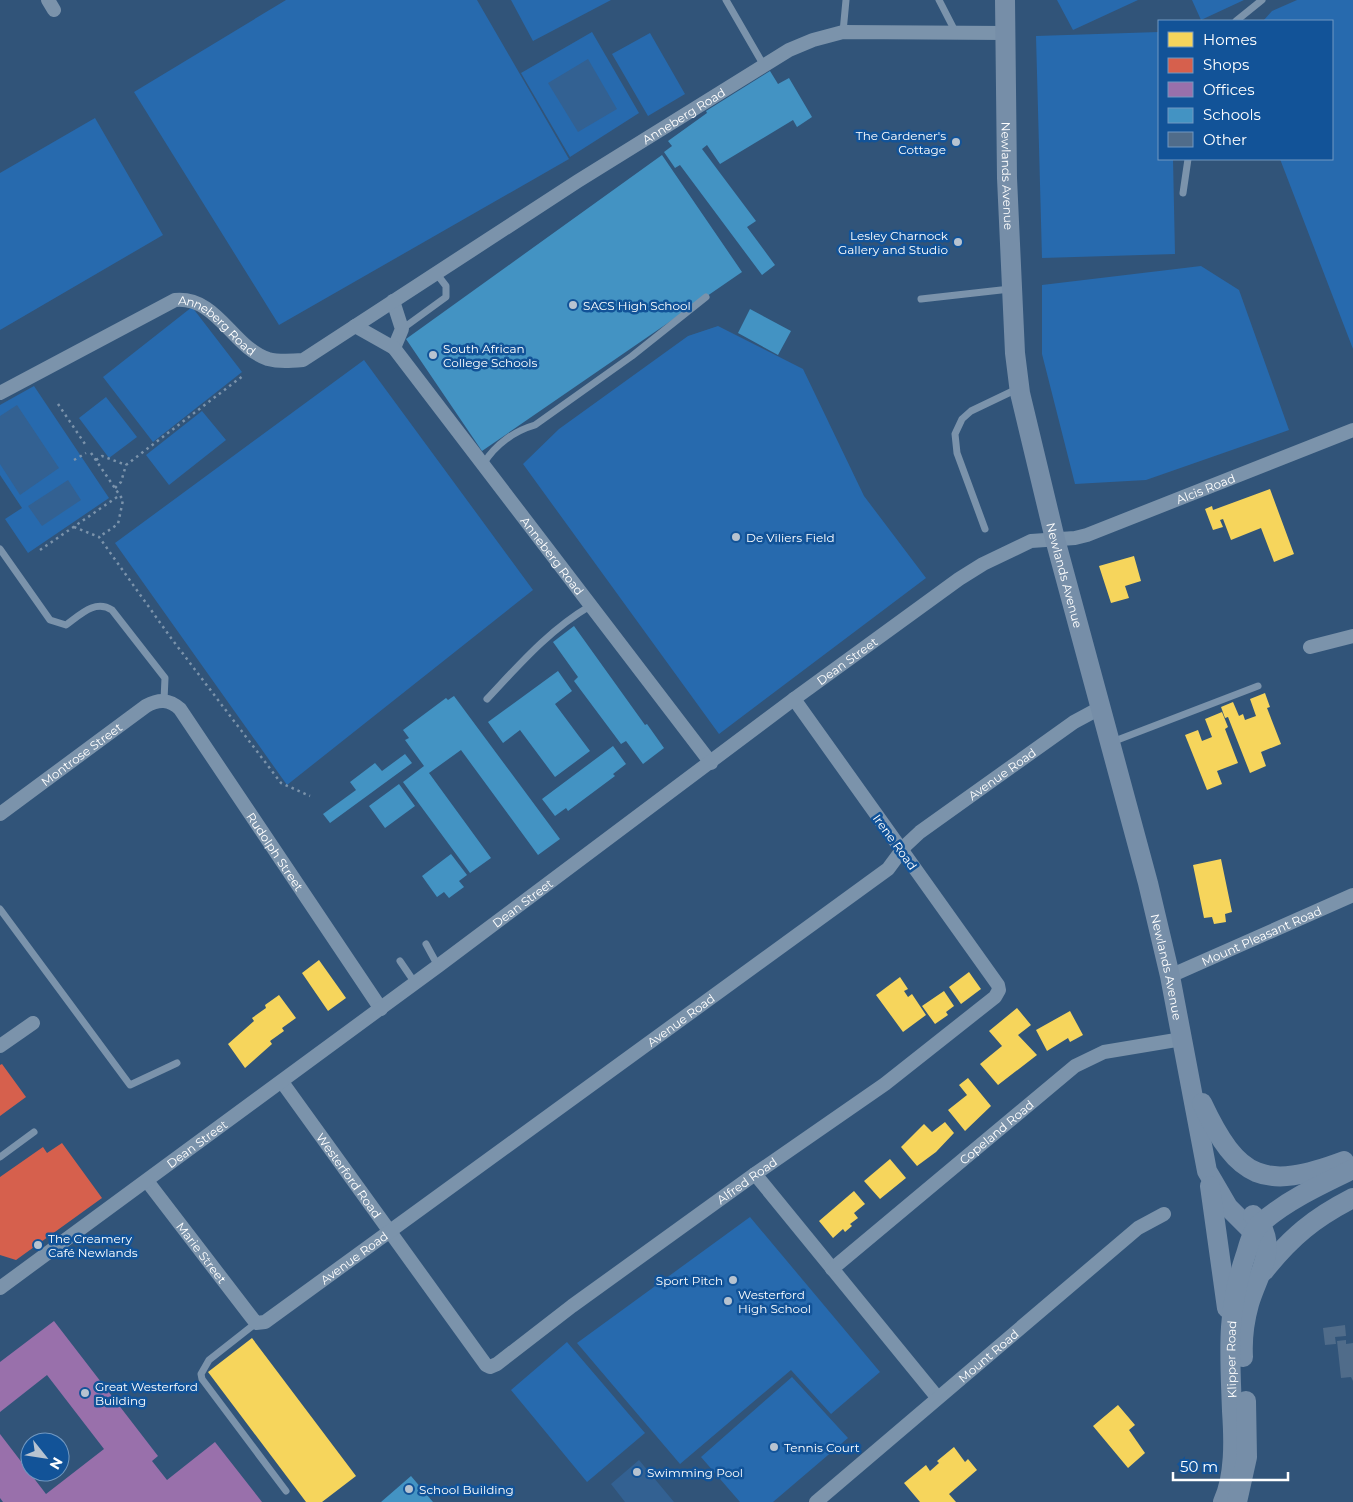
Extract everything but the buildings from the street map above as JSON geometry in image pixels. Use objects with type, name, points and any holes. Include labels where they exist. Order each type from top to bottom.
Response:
[{"type":"main road","name":"Newlands Avenue","points":[[1006,0],[1007,178],[1015,353],[1020,388],[1055,539],[1170,976],[1192,1081],[1207,1171],[1228,1207],[1260,1230]]},
{"type":"main road","points":[[1192,1081],[1223,1145],[1237,1160],[1253,1170],[1267,1175],[1295,1177],[1353,1158]]},
{"type":"main road","name":"Newlands Avenue","points":[[1202,1139],[1227,1184],[1260,1230]]},
{"type":"main road","points":[[1260,1230],[1298,1198],[1353,1169]]},
{"type":"main road","points":[[1207,1171],[1229,1330]]},
{"type":"main road","points":[[1260,1230],[1308,1208],[1353,1184]]},
{"type":"main road","points":[[1258,1278],[1295,1235],[1311,1222],[1353,1198]]},
{"type":"main road","name":"Klipper Road","points":[[1232,1500],[1245,1470],[1248,1444],[1243,1333],[1249,1302],[1267,1250],[1260,1230]]},
{"type":"main road","name":"Klipper Road","points":[[1232,1500],[1233,1427],[1229,1330],[1236,1286],[1260,1230]]},
{"type":"street","name":"Anneberg Road","points":[[0,393],[175,300],[186,299],[199,303],[253,350],[267,358],[283,361],[303,360],[436,272],[763,64],[805,43],[843,32],[1006,33]]},
{"type":"street","points":[[393,301],[402,329],[394,348]]},
{"type":"street","name":"Anneberg Road","points":[[356,326],[394,348],[484,463],[590,606],[711,763]]},
{"type":"street","name":"Alcis Road","points":[[1055,539],[1075,538],[1087,534],[1353,430]]},
{"type":"street","name":"Dean Street","points":[[1,1287],[282,1082],[711,763],[794,699],[971,571],[1031,541],[1055,539]]},
{"type":"street","points":[[1310,648],[1353,636]]},
{"type":"street","name":"Irene Road","points":[[794,699],[998,985]]},
{"type":"street","name":"Montrose Street","points":[[0,814],[146,706],[164,700]]},
{"type":"street","name":"Rudolph Street","points":[[164,700],[180,708],[381,1008]]},
{"type":"street","name":"Avenue Road","points":[[256,1323],[262,1323],[271,1319],[388,1231],[888,869],[920,832],[949,810],[1074,722],[1100,708]]},
{"type":"street","name":"Mount Pleasant Road","points":[[1170,976],[1353,895]]},
{"type":"street","name":"Alfred Road","points":[[486,1365],[490,1367],[498,1364],[572,1306],[755,1174],[885,1084],[995,997],[999,990],[998,985]]},
{"type":"street","points":[[0,1046],[33,1023]]},
{"type":"street","name":"Copeland Road","points":[[832,1269],[1074,1066],[1104,1052],[1182,1039]]},
{"type":"street","name":"Westerford Road","points":[[282,1082],[486,1365]]},
{"type":"street","points":[[755,1174],[937,1397]]},
{"type":"street","name":"Marie Street","points":[[147,1181],[256,1323]]},
{"type":"street","name":"Mount Road","points":[[816,1502],[937,1397],[1138,1228],[1164,1214]]},
{"type":"lane","points":[[726,0],[763,64]]},
{"type":"lane","points":[[843,32],[846,0]]},
{"type":"lane","points":[[940,0],[957,34]]},
{"type":"lane","points":[[1237,20],[1262,0]]},
{"type":"lane","points":[[1183,193],[1188,160]]},
{"type":"lane","points":[[402,329],[446,297],[446,286],[436,272]]},
{"type":"lane","points":[[921,299],[1012,289]]},
{"type":"lane","points":[[484,463],[494,449],[521,429],[535,425],[543,420],[632,356],[706,297]]},
{"type":"lane","points":[[985,529],[957,453],[954,434],[962,419],[971,411],[1020,388]]},
{"type":"lane","points":[[0,549],[50,620],[66,625],[93,606],[100,605],[112,610],[165,678],[164,700]]},
{"type":"lane","points":[[487,699],[544,638],[568,619],[590,606]]},
{"type":"lane","points":[[1110,743],[1258,686]]},
{"type":"lane","points":[[0,909],[130,1085],[177,1063]]},
{"type":"lane","points":[[426,944],[438,966]]},
{"type":"lane","points":[[400,961],[415,983]]},
{"type":"lane","points":[[0,1157],[34,1132]]},
{"type":"lane","points":[[256,1323],[209,1360],[201,1374],[202,1379],[286,1491]]},
{"type":"path","points":[[115,488],[121,482],[126,465],[244,375]]},
{"type":"path","points":[[58,404],[87,447]]},
{"type":"path","points":[[74,460],[86,453]]},
{"type":"path","points":[[91,453],[123,500],[118,524],[99,537]]},
{"type":"path","points":[[96,460],[102,456],[126,465]]},
{"type":"path","points":[[40,550],[120,496]]},
{"type":"path","points":[[74,526],[99,537],[171,638],[281,783],[310,796]]},
{"type":"shaded area","points":[[286,0],[477,0],[569,159],[279,325],[134,92]]},
{"type":"shaded area","points":[[511,0],[611,0],[533,41]]},
{"type":"shaded area","points":[[1057,0],[1138,0],[1073,30]]},
{"type":"shaded area","points":[[1192,0],[1244,0],[1201,20]]},
{"type":"shaded area","points":[[1297,0],[1353,0],[1353,349],[1280,160],[1333,160],[1333,20],[1264,20],[1272,11]]},
{"type":"shaded area","points":[[592,32],[639,113],[570,157],[521,73]]},
{"type":"shaded area","points":[[1158,32],[1158,160],[1173,160],[1175,254],[1042,258],[1036,36]]},
{"type":"shaded area","points":[[650,33],[685,94],[648,116],[612,54]]},
{"type":"shaded area","points":[[588,59],[617,109],[578,132],[548,83]]},
{"type":"shaded area","points":[[95,118],[163,235],[0,330],[0,173]]},
{"type":"shaded area","points":[[1201,266],[1239,290],[1289,430],[1146,480],[1075,484],[1042,354],[1042,285]]},
{"type":"shaded area","points":[[192,307],[242,372],[153,442],[103,377]]},
{"type":"shaded area","name":"De Viliers Field","points":[[718,326],[803,369],[864,496],[926,578],[719,734],[523,464],[559,429],[688,336]]},
{"type":"shaded area","points":[[364,360],[533,590],[287,785],[115,543]]},
{"type":"shaded area","points":[[34,386],[109,498],[28,553],[5,519],[22,508],[0,475],[0,405]]},
{"type":"shaded area","points":[[106,397],[137,437],[109,458],[79,418]]},
{"type":"shaded area","points":[[17,405],[59,468],[20,495],[0,464],[0,416]]},
{"type":"shaded area","points":[[202,411],[226,440],[169,485],[146,455]]},
{"type":"shaded area","points":[[68,480],[81,500],[42,526],[28,506]]},
{"type":"shaded area","name":"Sport Pitch","points":[[750,1217],[880,1372],[831,1414],[791,1370],[680,1464],[577,1343]]},
{"type":"shaded area","points":[[567,1342],[645,1433],[587,1482],[511,1390]]},
{"type":"shaded area","name":"Tennis Court","points":[[792,1377],[848,1438],[773,1502],[740,1502],[701,1457]]},
{"type":"shaded area","name":"Swimming Pool","points":[[639,1460],[674,1502],[625,1502],[611,1484]]},
{"type":"place","name":"The Gardener's Cottage","points":[[956,142]]},
{"type":"place","name":"Lesley Charnock Gallery and Studio","points":[[958,242]]},
{"type":"place","name":"SACS High School","points":[[573,305]]},
{"type":"place","name":"South African College Schools","points":[[433,355]]},
{"type":"place","name":"De Viliers Field","points":[[736,537]]},
{"type":"place","name":"The Creamery Café Newlands","points":[[38,1245]]},
{"type":"place","name":"Sport Pitch","points":[[733,1280]]},
{"type":"place","name":"Westerford High School","points":[[728,1301]]},
{"type":"place","name":"Great Westerford Building","points":[[85,1393]]},
{"type":"place","name":"Tennis Court","points":[[774,1447]]},
{"type":"place","name":"Swimming Pool","points":[[637,1472]]},
{"type":"place","name":"School Building","points":[[409,1489]]}]
